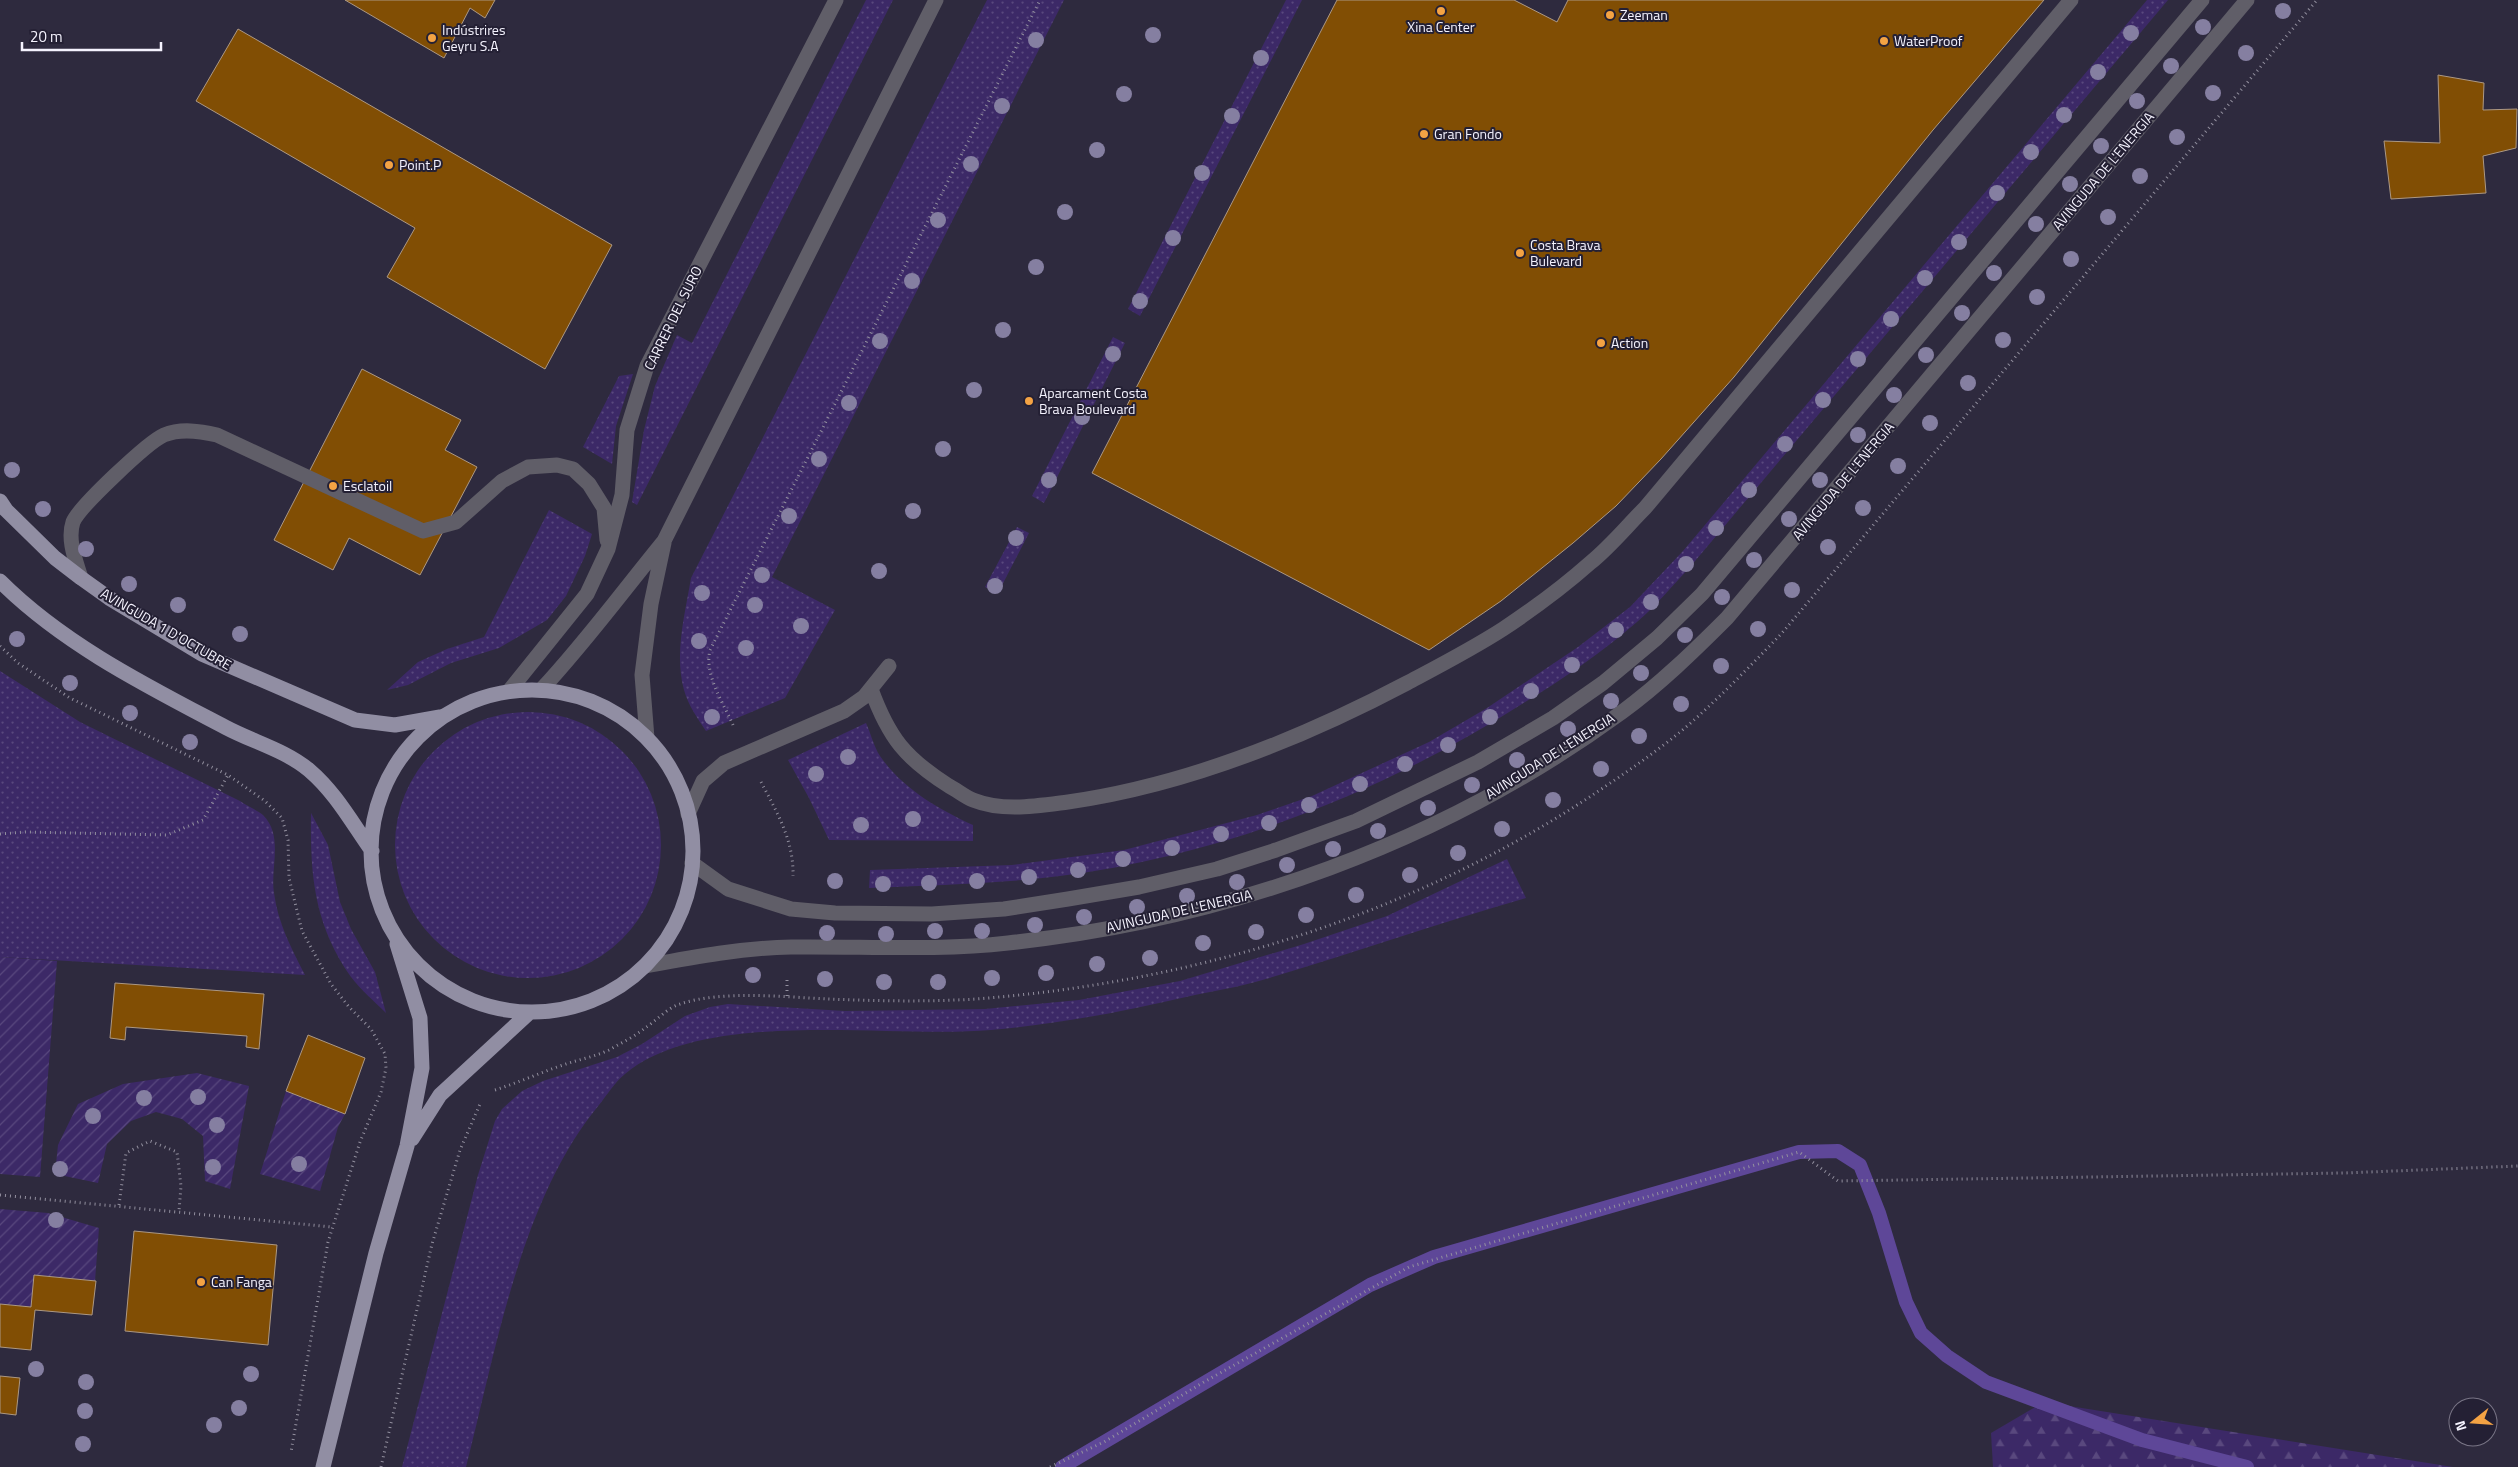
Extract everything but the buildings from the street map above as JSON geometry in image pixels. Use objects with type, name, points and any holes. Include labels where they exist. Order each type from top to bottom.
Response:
[{"type":"main road","name":"AVINGUDA 1 D'OCTUBRE","points":[[0,501],[55,558],[81,578],[109,598],[202,654],[355,720],[395,725],[444,716]]},
{"type":"main road","points":[[0,581],[19,600],[78,644],[178,702],[230,730],[279,751],[309,770],[337,800],[372,851]]},
{"type":"main road","points":[[323,1467],[376,1253],[407,1146],[422,1068],[420,1018],[393,931],[377,893],[372,851],[373,828],[378,806],[389,778],[410,746],[444,716],[474,700],[509,691],[541,690],[570,694],[598,704],[624,719],[646,738],[669,765],[684,797],[692,830],[690,883],[678,919],[658,952],[629,980],[593,1000],[552,1011],[530,1012],[498,1008],[451,990],[437,981],[412,958],[393,931]]},
{"type":"main road","points":[[407,1146],[440,1095],[530,1012]]},
{"type":"street","name":"CARRER DEL SURO","points":[[509,691],[586,594],[608,549],[622,495],[627,430],[647,366],[836,0]]},
{"type":"street","points":[[541,690],[572,656],[606,611],[664,541],[936,0]]},
{"type":"street","points":[[871,689],[891,733],[921,768],[972,800],[997,806],[1034,806],[1088,799],[1153,785],[1220,765],[1294,737],[1355,710],[1457,657],[1502,630],[1565,584],[1592,562],[1645,508],[2071,0]]},
{"type":"street","points":[[692,863],[728,888],[791,909],[932,914],[1004,909],[1139,887],[1216,869],[1356,821],[1478,762],[1553,718],[1603,683],[1657,638],[1702,594],[2202,0]]},
{"type":"street","name":"AVINGUDA DE L'ENERGIA","points":[[645,966],[731,951],[788,947],[933,948],[1008,943],[1155,919],[1226,902],[1278,886],[1370,853],[1494,793],[1563,752],[1624,710],[1680,664],[1727,618],[2247,0]]},
{"type":"street","points":[[81,578],[71,543],[73,522],[85,504],[138,455],[164,435],[193,430],[217,435],[423,531],[456,522],[502,481],[528,467],[557,465],[573,468],[589,484],[604,508],[608,549]]},
{"type":"street","points":[[646,738],[642,675],[651,604],[664,541]]},
{"type":"street","points":[[688,814],[703,780],[724,763],[844,711],[864,697],[889,666]]},
{"type":"path","points":[[746,753],[711,676],[707,662],[710,650],[1040,0]]},
{"type":"path","points":[[494,1090],[605,1052],[642,1031],[676,1004],[708,998],[756,996],[872,1000],[972,999],[1054,992],[1163,973],[1287,939],[1402,898],[1445,880],[1541,828],[1632,768],[1672,738],[1706,709],[1782,633],[2317,0]]},
{"type":"path","points":[[0,646],[18,663],[70,698],[228,775],[265,801],[282,818],[288,840],[288,878],[302,931],[331,984],[349,1007],[371,1029],[384,1054],[386,1068],[381,1092],[360,1142],[332,1227],[290,1457]]},
{"type":"path","points":[[0,834],[25,832],[167,835],[203,820],[228,775]]},
{"type":"path","points":[[381,1467],[432,1244],[460,1150],[480,1104],[487,1097]]},
{"type":"path","points":[[119,1205],[126,1153],[150,1141],[177,1152],[181,1186],[179,1211]]},
{"type":"path","points":[[1050,1467],[1104,1442],[1204,1382],[1409,1268],[1799,1152],[1838,1181],[2344,1173],[2518,1166]]},
{"type":"path","points":[[0,1195],[332,1227]]},
{"type":"green space","points":[[866,0],[893,0],[637,505],[632,502],[644,430],[655,386],[677,335],[692,343]]},
{"type":"green space","points":[[987,0],[1064,0],[772,577],[835,610],[785,698],[706,731],[688,701],[681,676],[680,648],[691,578]]},
{"type":"green space","points":[[1286,0],[1302,0],[1140,316],[1128,309]]},
{"type":"green space","points":[[2147,0],[2168,0],[1690,567],[1644,616],[1581,666],[1469,736],[1414,765],[1358,792],[1242,836],[1182,853],[1060,876],[989,883],[869,888],[870,870],[1012,865],[1124,850],[1257,815],[1312,796],[1429,742],[1487,708],[1578,647],[1630,607],[1683,551]]},
{"type":"green space","points":[[1113,337],[1125,343],[1044,503],[1032,496]]},
{"type":"green space","points":[[633,374],[616,426],[612,464],[583,447],[619,376]]},
{"type":"green space","points":[[549,510],[592,534],[585,556],[566,596],[547,620],[499,648],[451,663],[408,685],[387,690],[418,662],[447,649],[484,637]]},
{"type":"green space","points":[[1017,527],[1029,533],[998,593],[985,587]]},
{"type":"green space","points":[[0,671],[80,722],[240,801],[263,815],[269,823],[275,842],[273,883],[276,904],[290,945],[305,975],[0,957]]},
{"type":"green space","points":[[515,712],[541,712],[567,717],[591,727],[613,742],[631,760],[646,782],[656,806],[661,832],[661,858],[656,884],[646,908],[631,930],[613,948],[591,963],[567,973],[541,978],[515,978],[489,973],[465,963],[443,948],[425,930],[410,908],[400,884],[395,858],[395,832],[400,806],[410,782],[425,760],[443,742],[465,727],[489,717]]},
{"type":"green space","points":[[866,723],[874,745],[889,767],[910,788],[934,805],[973,825],[973,841],[829,840],[788,760]]},
{"type":"green space","points":[[311,813],[328,845],[340,902],[351,929],[375,972],[386,1013],[351,977],[329,938],[322,918],[313,878]]},
{"type":"green space","points":[[1507,859],[1526,898],[1236,987],[1065,1021],[991,1030],[950,1032],[801,1030],[750,1033],[702,1040],[660,1053],[625,1074],[614,1085],[572,1143],[550,1185],[514,1277],[466,1467],[402,1467],[478,1175],[495,1121],[502,1109],[522,1091],[543,1081],[617,1057],[642,1044],[685,1016],[710,1007],[728,1004],[845,1011],[985,1009],[1079,1000],[1180,981],[1304,944],[1387,916]]},
{"type":"green space","points":[[0,957],[57,961],[40,1177],[0,1174]]},
{"type":"green space","points":[[197,1073],[249,1086],[230,1189],[205,1181],[203,1136],[182,1119],[156,1112],[131,1121],[107,1144],[98,1183],[55,1174],[58,1145],[78,1104],[123,1084]]},
{"type":"green space","points":[[286,1091],[345,1114],[338,1127],[320,1191],[260,1174]]},
{"type":"green space","points":[[0,1209],[48,1213],[99,1228],[95,1281],[34,1275],[31,1307],[0,1304]]},
{"type":"green space","points":[[2044,1402],[2453,1467],[1993,1467],[1991,1433]]},
{"type":"waterway","points":[[1062,1467],[1370,1285],[1434,1257],[1799,1152],[1838,1151],[1860,1165],[1879,1213],[1906,1302],[1921,1333],[1947,1356],[1986,1382],[2142,1440],[2247,1467]]},
{"type":"place","name":"Xina Center","points":[[1441,11]]},
{"type":"place","name":"Zeeman","points":[[1610,15]]},
{"type":"place","name":"Indústrires Geyru S.A","points":[[432,38]]},
{"type":"place","name":"WaterProof","points":[[1884,41]]},
{"type":"place","name":"Gran Fondo","points":[[1424,134]]},
{"type":"place","name":"Point.P","points":[[389,165]]},
{"type":"place","name":"Costa Brava Bulevard","points":[[1520,253]]},
{"type":"place","name":"Action","points":[[1601,343]]},
{"type":"place","name":"Aparcament Costa Brava Boulevard","points":[[1029,401]]},
{"type":"place","name":"Esclatoil","points":[[333,486]]},
{"type":"place","name":"Can Fanga","points":[[201,1282]]}]
